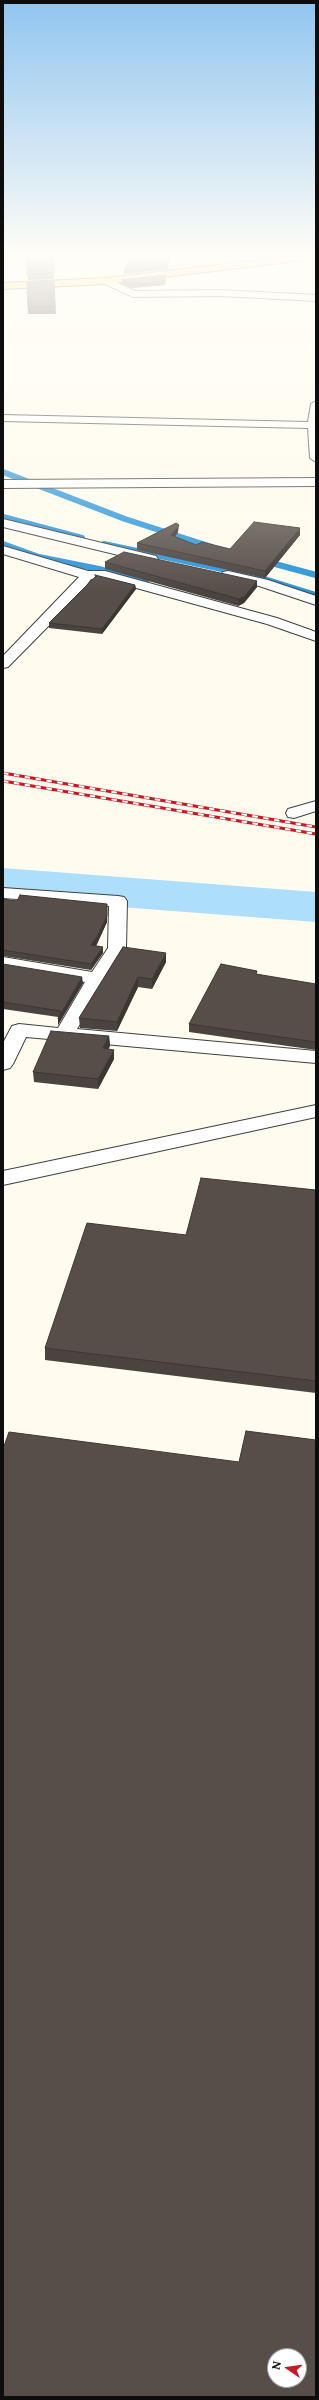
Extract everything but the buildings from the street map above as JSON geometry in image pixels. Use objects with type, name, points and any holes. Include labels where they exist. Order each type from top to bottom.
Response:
[{"type":"street","points":[[316,404],[316,458]]},
{"type":"street","points":[[3,418],[315,425]]},
{"type":"street","points":[[3,484],[316,482]]},
{"type":"street","points":[[3,523],[94,546],[163,561]]},
{"type":"street","points":[[3,550],[87,574],[100,574],[272,621],[316,637]]},
{"type":"street","points":[[217,573],[263,583],[316,600]]},
{"type":"street","points":[[3,664],[74,592],[87,574]]},
{"type":"street","points":[[294,813],[316,806]]},
{"type":"street","points":[[3,893],[118,901],[118,948],[97,978],[64,1034]]},
{"type":"street","points":[[3,963],[97,978]]},
{"type":"street","points":[[3,1064],[19,1030],[316,1057]]},
{"type":"street","points":[[3,1178],[316,1111]]},
{"type":"waterway","points":[[3,472],[125,519],[212,547]]},
{"type":"waterway","points":[[3,517],[82,538]]},
{"type":"waterway","points":[[3,544],[39,557],[99,569],[146,582]]},
{"type":"waterway","points":[[104,544],[255,576],[316,595]]},
{"type":"waterway","points":[[264,561],[316,575]]},
{"type":"waterway","points":[[3,883],[316,907]]},
{"type":"railway","points":[[3,773],[316,827]]},
{"type":"railway","points":[[3,781],[316,834]]}]
